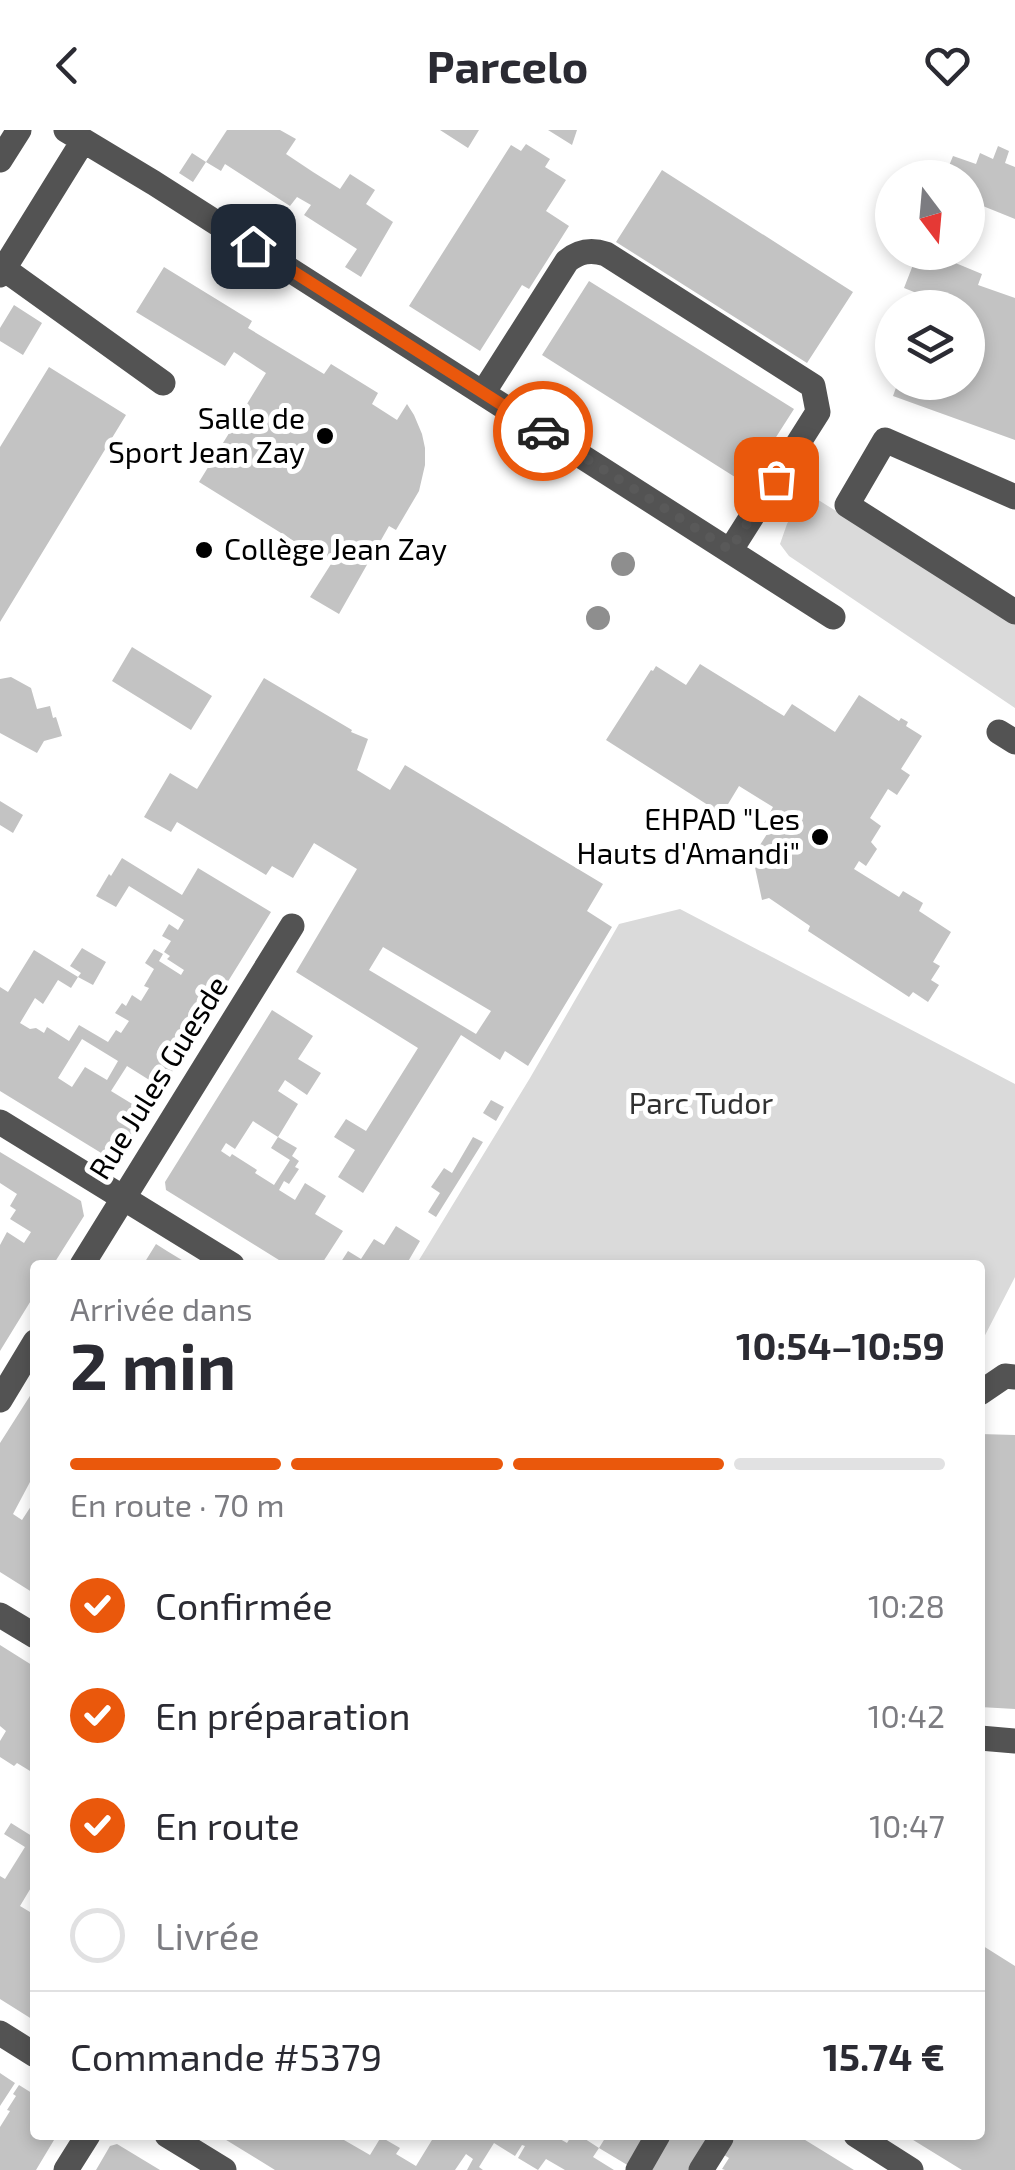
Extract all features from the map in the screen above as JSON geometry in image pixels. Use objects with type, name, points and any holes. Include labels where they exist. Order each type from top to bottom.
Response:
[{"type":"street","points":[[0,160],[19,130]]},
{"type":"street","points":[[163,383],[2,272],[75,136],[833,617]]},
{"type":"street","points":[[483,393],[567,261],[592,251],[606,254],[813,386],[818,412],[730,550]]},
{"type":"street","points":[[1015,497],[886,440],[847,504],[1015,612]]},
{"type":"street","name":"Rue Jules Guesde","points":[[85,1260],[292,926]]},
{"type":"street","points":[[0,1122],[224,1260]]},
{"type":"street","points":[[0,1400],[30,1350]]},
{"type":"street","points":[[985,1390],[1005,1376],[1015,1377]]},
{"type":"street","points":[[0,1615],[30,1633]]},
{"type":"street","points":[[985,1738],[1015,1741]]},
{"type":"street","points":[[0,2034],[30,2051]]},
{"type":"street","points":[[66,2170],[85,2140]]},
{"type":"street","points":[[175,2140],[224,2170]]},
{"type":"street","points":[[638,2170],[655,2140]]},
{"type":"street","points":[[701,2170],[720,2140]]},
{"type":"street","points":[[864,2140],[911,2170]]},
{"type":"green space","points":[[804,491],[1015,623],[1015,708],[789,556],[780,544]]},
{"type":"green space","name":"Parc Tudor","points":[[680,909],[1015,1084],[1015,1277],[985,1335],[985,1260],[419,1260],[619,924]]},
{"type":"building","points":[[227,130],[280,130],[296,139],[286,154],[313,172],[340,189],[350,174],[375,190],[366,204],[393,222],[361,277],[345,267],[357,249],[304,215],[311,205],[297,197],[290,206],[225,164],[221,171],[206,162]]},
{"type":"building","points":[[440,130],[479,130],[468,148]]},
{"type":"building","points":[[548,130],[577,130],[572,145]]},
{"type":"building","points":[[526,144],[550,159],[545,167],[566,180],[546,211],[569,226],[529,289],[522,285],[480,351],[409,306],[511,145],[521,151]]},
{"type":"building","points":[[998,146],[1009,151],[1005,163],[1015,167],[1015,219],[985,207],[985,160],[977,160],[980,153],[993,159]]},
{"type":"building","points":[[192,153],[206,162],[193,182],[179,173]]},
{"type":"building","points":[[662,170],[853,292],[807,363],[616,242]]},
{"type":"building","points":[[164,267],[252,321],[248,328],[324,374],[331,364],[378,393],[372,404],[397,420],[407,404],[414,415],[425,448],[419,491],[396,530],[389,526],[339,614],[310,597],[331,564],[199,482],[266,373],[234,352],[225,366],[136,312]]},
{"type":"building","points":[[911,270],[972,270],[982,274],[978,285],[1015,298],[1015,440],[904,400],[985,400],[985,290],[904,288]]},
{"type":"building","points":[[589,281],[794,409],[746,484],[542,355]]},
{"type":"building","points":[[14,305],[42,323],[23,355],[0,341],[0,328]]},
{"type":"building","points":[[49,367],[126,415],[0,622],[0,447]]},
{"type":"building","points":[[132,647],[212,696],[191,730],[112,681]]},
{"type":"building","name":"EHPAD \"Les Hauts d'Amandi\"","points":[[700,664],[784,716],[792,704],[835,732],[859,695],[899,721],[901,718],[908,722],[906,726],[922,736],[901,769],[910,775],[897,795],[888,789],[870,818],[881,826],[871,842],[877,849],[866,866],[859,861],[854,869],[899,897],[903,891],[923,903],[919,911],[951,932],[933,962],[940,966],[931,980],[939,985],[928,1002],[913,992],[909,997],[808,931],[810,926],[769,898],[762,900],[751,849],[758,848],[769,831],[762,827],[773,807],[739,786],[722,814],[606,740],[651,670],[656,666],[686,685]]},
{"type":"building","points":[[11,677],[31,688],[37,709],[50,706],[53,718],[56,717],[62,736],[44,741],[37,753],[0,733],[0,679]]},
{"type":"building","points":[[264,678],[368,739],[357,770],[390,790],[405,765],[603,884],[587,911],[612,927],[528,1066],[505,1051],[500,1060],[461,1035],[363,1193],[338,1177],[355,1150],[334,1137],[346,1119],[366,1131],[418,1048],[296,972],[357,869],[314,843],[293,878],[272,866],[266,875],[177,822],[171,832],[144,817],[170,773],[197,789]],"holes":[[[383,947],[491,1011],[476,1034],[369,970]]]},
{"type":"building","points":[[0,801],[23,815],[13,833],[0,825]]},
{"type":"building","points":[[122,858],[182,895],[198,868],[271,912],[162,1088],[127,1066],[111,1091],[147,1113],[119,1157],[111,1159],[0,1091],[0,987],[8,992],[34,950],[78,977],[71,988],[58,980],[43,1004],[35,998],[20,1023],[44,1033],[47,1027],[69,1041],[79,1025],[108,1042],[129,1021],[115,1013],[122,1003],[126,1006],[132,995],[141,1001],[149,988],[144,986],[154,969],[145,963],[154,949],[163,954],[159,961],[181,975],[184,970],[167,959],[170,956],[164,952],[171,941],[162,936],[169,924],[178,930],[184,920],[129,886],[116,907],[96,896]],"holes":[[[82,1039],[118,1061],[107,1080],[85,1067],[72,1087],[58,1078]]]},
{"type":"building","points":[[82,948],[106,962],[93,985],[78,977],[81,973],[70,966]]},
{"type":"building","points":[[272,1010],[313,1036],[298,1059],[321,1073],[307,1095],[285,1080],[278,1091],[298,1104],[278,1137],[297,1148],[292,1156],[299,1161],[295,1167],[299,1169],[289,1184],[284,1181],[279,1190],[295,1200],[305,1183],[326,1196],[315,1214],[343,1231],[324,1260],[279,1260],[166,1190],[165,1182]],"holes":[[[253,1121],[278,1137],[271,1148],[290,1160],[274,1185],[255,1173],[257,1170],[221,1151],[226,1143],[235,1149]]]},
{"type":"building","points":[[491,1100],[504,1107],[496,1121],[483,1113]]},
{"type":"building","points":[[473,1137],[483,1142],[436,1217],[428,1212],[440,1193],[431,1187],[444,1168],[452,1173]]},
{"type":"building","points":[[0,1152],[81,1201],[84,1216],[56,1260],[30,1260],[30,1302],[0,1351],[0,1245],[7,1232],[24,1243],[31,1232],[10,1219],[16,1210],[10,1206],[17,1194],[0,1183]]},
{"type":"building","points":[[396,1226],[420,1241],[409,1260],[342,1260],[348,1251],[361,1259],[374,1239],[384,1245]]},
{"type":"building","points":[[156,1244],[182,1260],[146,1260]]},
{"type":"building","points":[[30,1396],[30,1482],[13,1514],[22,1520],[30,1508],[30,1591],[0,1572],[0,1443]]},
{"type":"building","points":[[985,1434],[1015,1435],[1015,1709],[985,1707]]},
{"type":"building","points":[[0,1645],[30,1664],[30,1771],[0,1757],[0,1741],[6,1731],[0,1726]]},
{"type":"building","points":[[11,1823],[30,1835],[30,1889],[20,1906],[30,1912],[30,2018],[0,1999],[0,1876],[5,1879],[25,1847],[4,1834]]},
{"type":"building","points":[[985,1947],[1015,1966],[1015,2170],[962,2170],[913,2140],[985,2140]]},
{"type":"building","points":[[0,2073],[15,2083],[0,2106]]},
{"type":"building","points":[[19,2085],[30,2092],[30,2140],[54,2140],[36,2170],[0,2170],[0,2127],[16,2096],[13,2094]]},
{"type":"building","points":[[226,2140],[344,2140],[370,2155],[379,2140],[386,2140],[400,2148],[396,2154],[416,2166],[432,2140],[587,2140],[599,2148],[593,2157],[614,2170],[565,2170],[546,2159],[538,2170],[518,2158],[525,2146],[515,2156],[494,2143],[479,2167],[483,2170],[467,2170],[473,2159],[466,2154],[455,2170],[275,2170]]},
{"type":"building","points":[[604,2140],[644,2140],[629,2166],[599,2148]]},
{"type":"building","points":[[661,2140],[710,2140],[691,2170],[643,2170]]},
{"type":"building","points":[[715,2140],[805,2140],[854,2170],[725,2170],[722,2169],[729,2158],[716,2150]]},
{"type":"building","points":[[117,2144],[160,2170],[96,2170],[110,2146]]},
{"type":"way so far","points":[[543,431],[730,550],[776,479]]},
{"type":"place","name":"Salle de Sport Jean Zay","points":[[325,436]]},
{"type":"place","name":"Collège Jean Zay","points":[[204,550]]},
{"type":"place","name":"EHPAD \"Les Hauts d'Amandi\"","points":[[820,837]]},
{"type":"route","points":[[253,246],[543,431]]}]
